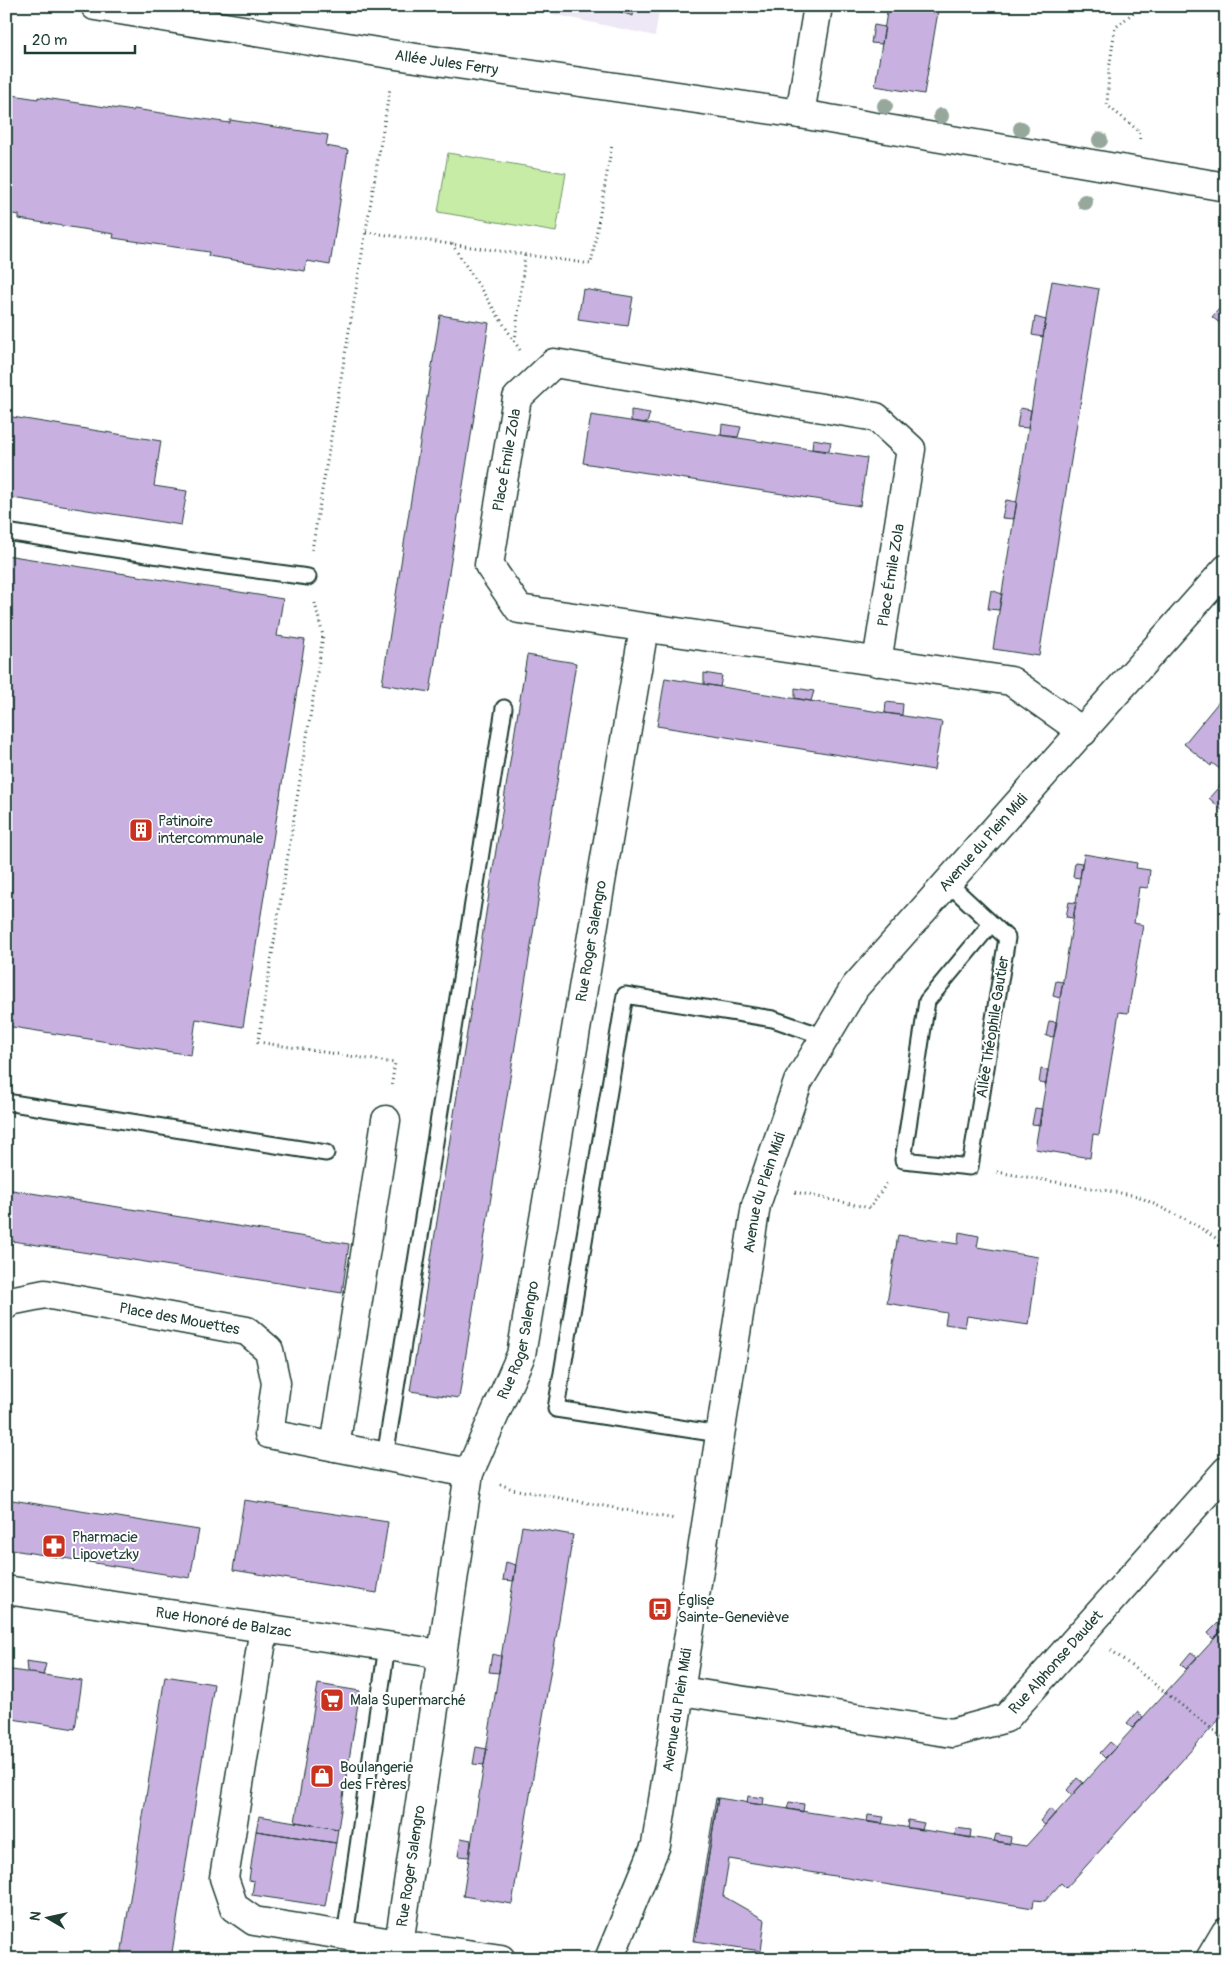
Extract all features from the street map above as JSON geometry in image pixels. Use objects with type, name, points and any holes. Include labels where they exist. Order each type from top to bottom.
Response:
[{"type":"street","name":"Allée Jules Ferry","points":[[94,6],[396,55],[800,114],[1226,187]]},
{"type":"street","points":[[800,114],[818,6]]},
{"type":"street","name":"Place Émile Zola","points":[[877,662],[911,449],[876,417],[554,363],[518,398],[489,565],[519,609],[644,628],[877,662],[1011,681],[1083,732]]},
{"type":"street","name":"Avenue du Plein Midi","points":[[609,1959],[656,1845],[756,1205],[798,1082],[855,987],[946,882],[1224,576]]},
{"type":"street","name":"Rue Roger Salengro","points":[[501,1959],[398,1944],[469,1474],[521,1356],[644,628]]},
{"type":"street","points":[[334,1447],[386,1120]]},
{"type":"street","name":"Place des Mouettes","points":[[6,1305],[10,1301],[46,1294],[247,1331],[269,1350],[276,1383],[269,1434],[469,1474]]},
{"type":"street","name":"Rue Alphonse Daudet","points":[[681,1691],[952,1732],[1006,1718],[1226,1471]]},
{"type":"street","name":"Rue Honoré de Balzac","points":[[6,1590],[441,1654]]},
{"type":"street","points":[[264,1628],[224,1878],[234,1907],[254,1921],[398,1944]]},
{"type":"street","points":[[1210,1959],[1226,1932]]},
{"type":"lane","points":[[6,532],[204,563],[308,576]]},
{"type":"lane","points":[[385,1457],[504,708]]},
{"type":"lane","name":"Allée Théophile Gautier","points":[[946,882],[1007,938],[970,1167]]},
{"type":"lane","points":[[970,1167],[903,1160],[927,1001],[992,924]]},
{"type":"lane","points":[[720,1434],[556,1409],[625,995],[773,1019],[825,1037]]},
{"type":"lane","points":[[6,1102],[326,1153]]},
{"type":"lane","points":[[345,1936],[387,1646]]},
{"type":"path","points":[[1139,172],[1140,132],[1107,104],[1109,70],[1115,28],[1141,6]]},
{"type":"path","points":[[1218,6],[1226,8]]},
{"type":"path","points":[[386,1120],[395,1063],[258,1042],[323,636],[308,576],[396,55]]},
{"type":"path","points":[[366,232],[592,264],[612,145]]},
{"type":"path","points":[[451,244],[539,378]]},
{"type":"path","points":[[515,342],[525,254]]},
{"type":"path","points":[[763,1185],[870,1208],[903,1160]]},
{"type":"path","points":[[970,1167],[1138,1196],[1196,1225],[1226,1245]]},
{"type":"path","points":[[469,1474],[512,1489],[705,1524]]},
{"type":"path","points":[[1085,1629],[1226,1740]]},
{"type":"shaded area","points":[[514,6],[660,6],[655,36]]},
{"type":"green space","points":[[448,153],[566,173],[556,232],[438,212]]},
{"type":"building","points":[[602,6],[634,6],[633,16]]},
{"type":"building","points":[[888,6],[939,6],[924,94],[875,86]]},
{"type":"building","points":[[874,25],[885,27],[882,44],[871,43]]},
{"type":"building","points":[[6,94],[133,111],[134,109],[230,123],[230,120],[328,135],[326,146],[348,150],[330,265],[307,261],[305,271],[208,256],[209,252],[113,238],[114,234],[19,219],[19,215],[6,213]]},
{"type":"building","points":[[1052,281],[1099,289],[1039,656],[993,649]]},
{"type":"building","points":[[583,289],[633,297],[628,326],[578,319]]},
{"type":"building","points":[[1226,301],[1226,328],[1212,317]]},
{"type":"building","points":[[440,315],[489,323],[430,692],[382,684]]},
{"type":"building","points":[[1035,317],[1046,320],[1043,337],[1032,335]]},
{"type":"building","points":[[1020,408],[1031,410],[1028,428],[1017,427]]},
{"type":"building","points":[[631,410],[650,413],[647,423],[631,421]]},
{"type":"building","points":[[591,415],[867,458],[860,506],[583,463]]},
{"type":"building","points":[[6,416],[161,441],[154,486],[187,491],[181,525],[6,497]]},
{"type":"building","points":[[722,424],[741,427],[738,437],[721,435]]},
{"type":"building","points":[[813,439],[831,442],[829,451],[812,449]]},
{"type":"building","points":[[1006,500],[1017,502],[1014,519],[1002,518]]},
{"type":"building","name":"Patinoire intercommunale","points":[[6,555],[283,599],[277,636],[305,640],[243,1027],[196,1019],[191,1055],[6,1026]]},
{"type":"building","points":[[991,590],[1002,594],[999,610],[988,609]]},
{"type":"building","points":[[527,655],[576,663],[459,1398],[410,1391]]},
{"type":"building","points":[[704,673],[722,676],[720,687],[704,684]]},
{"type":"building","points":[[665,678],[942,722],[934,770],[657,726]]},
{"type":"building","points":[[795,688],[814,691],[811,701],[795,698]]},
{"type":"building","points":[[1226,693],[1226,774],[1212,763],[1211,766],[1184,744]]},
{"type":"building","points":[[886,702],[903,704],[902,715],[885,713]]},
{"type":"building","points":[[1226,779],[1226,810],[1224,812],[1209,798]]},
{"type":"building","points":[[1084,854],[1137,863],[1136,868],[1150,870],[1148,888],[1139,887],[1134,923],[1143,925],[1128,1013],[1119,1012],[1099,1135],[1093,1134],[1090,1158],[1035,1149]]},
{"type":"building","points":[[1075,862],[1082,863],[1080,878],[1073,877]]},
{"type":"building","points":[[1069,902],[1076,903],[1073,918],[1066,917]]},
{"type":"building","points":[[1056,981],[1063,982],[1060,998],[1053,996]]},
{"type":"building","points":[[1049,1021],[1057,1022],[1054,1037],[1046,1036]]},
{"type":"building","points":[[1041,1069],[1048,1070],[1046,1084],[1039,1083]]},
{"type":"building","points":[[1035,1108],[1042,1109],[1040,1125],[1032,1124]]},
{"type":"building","points":[[6,1189],[349,1244],[342,1293],[6,1240]]},
{"type":"building","points":[[959,1232],[979,1236],[977,1247],[1038,1257],[1029,1325],[967,1316],[965,1327],[945,1324],[947,1313],[887,1303],[898,1235],[958,1244]]},
{"type":"building","points":[[6,1499],[199,1530],[190,1578],[6,1549]]},
{"type":"building","points":[[244,1500],[388,1522],[377,1593],[233,1570]]},
{"type":"building","points":[[522,1526],[573,1535],[512,1904],[463,1896]]},
{"type":"building","points":[[506,1562],[516,1565],[514,1581],[503,1580]]},
{"type":"building","points":[[1219,1622],[1225,1627],[1213,1639],[1208,1633]]},
{"type":"building","points":[[1226,1626],[1226,1712],[1066,1888],[1061,1883],[1045,1901],[1034,1900],[1033,1908],[729,1859],[723,1896],[765,1920],[761,1951],[695,1941],[718,1798],[1026,1846]]},
{"type":"building","points":[[1191,1652],[1197,1657],[1186,1669],[1181,1664]]},
{"type":"building","points":[[492,1654],[501,1656],[499,1673],[489,1672]]},
{"type":"building","points":[[26,1661],[46,1664],[43,1675],[27,1672]]},
{"type":"building","points":[[6,1669],[82,1681],[75,1729],[6,1718]]},
{"type":"building","points":[[165,1676],[214,1684],[171,1959],[141,1959],[121,1956]]},
{"type":"building","points":[[318,1684],[360,1691],[338,1829],[295,1822]]},
{"type":"building","points":[[1137,1712],[1143,1717],[1132,1728],[1127,1724]]},
{"type":"building","points":[[1110,1742],[1116,1747],[1105,1758],[1100,1753]]},
{"type":"building","points":[[476,1747],[487,1749],[484,1765],[473,1764]]},
{"type":"building","points":[[1077,1778],[1083,1783],[1072,1795],[1067,1790]]},
{"type":"building","points":[[748,1796],[764,1798],[763,1805],[747,1803]]},
{"type":"building","points":[[716,1798],[718,1798],[695,1941],[693,1941]]},
{"type":"building","points":[[789,1802],[804,1804],[803,1812],[787,1809]]},
{"type":"building","points":[[1050,1809],[1055,1813],[1045,1825],[1040,1821]]},
{"type":"building","points":[[868,1815],[884,1817],[882,1824],[867,1822]]},
{"type":"building","points":[[259,1816],[338,1829],[336,1843],[256,1831]]},
{"type":"building","points":[[908,1820],[924,1823],[922,1830],[907,1828]]},
{"type":"building","points":[[956,1828],[971,1830],[970,1838],[955,1835]]},
{"type":"building","points":[[256,1831],[336,1843],[325,1906],[252,1895],[254,1881],[249,1880]]},
{"type":"building","points":[[996,1834],[1011,1837],[1010,1844],[994,1841]]},
{"type":"building","points":[[461,1838],[471,1840],[469,1857],[458,1856]]},
{"type":"place","name":"Patinoire intercommunale","points":[[141,830]]},
{"type":"place","name":"Pharmacie Lipovetzky","points":[[54,1546]]},
{"type":"place","name":"Église Sainte-Geneviève","points":[[660,1609]]},
{"type":"place","name":"Mala Supermarché","points":[[332,1700]]},
{"type":"place","name":"Boulangerie des Frères","points":[[322,1776]]}]
